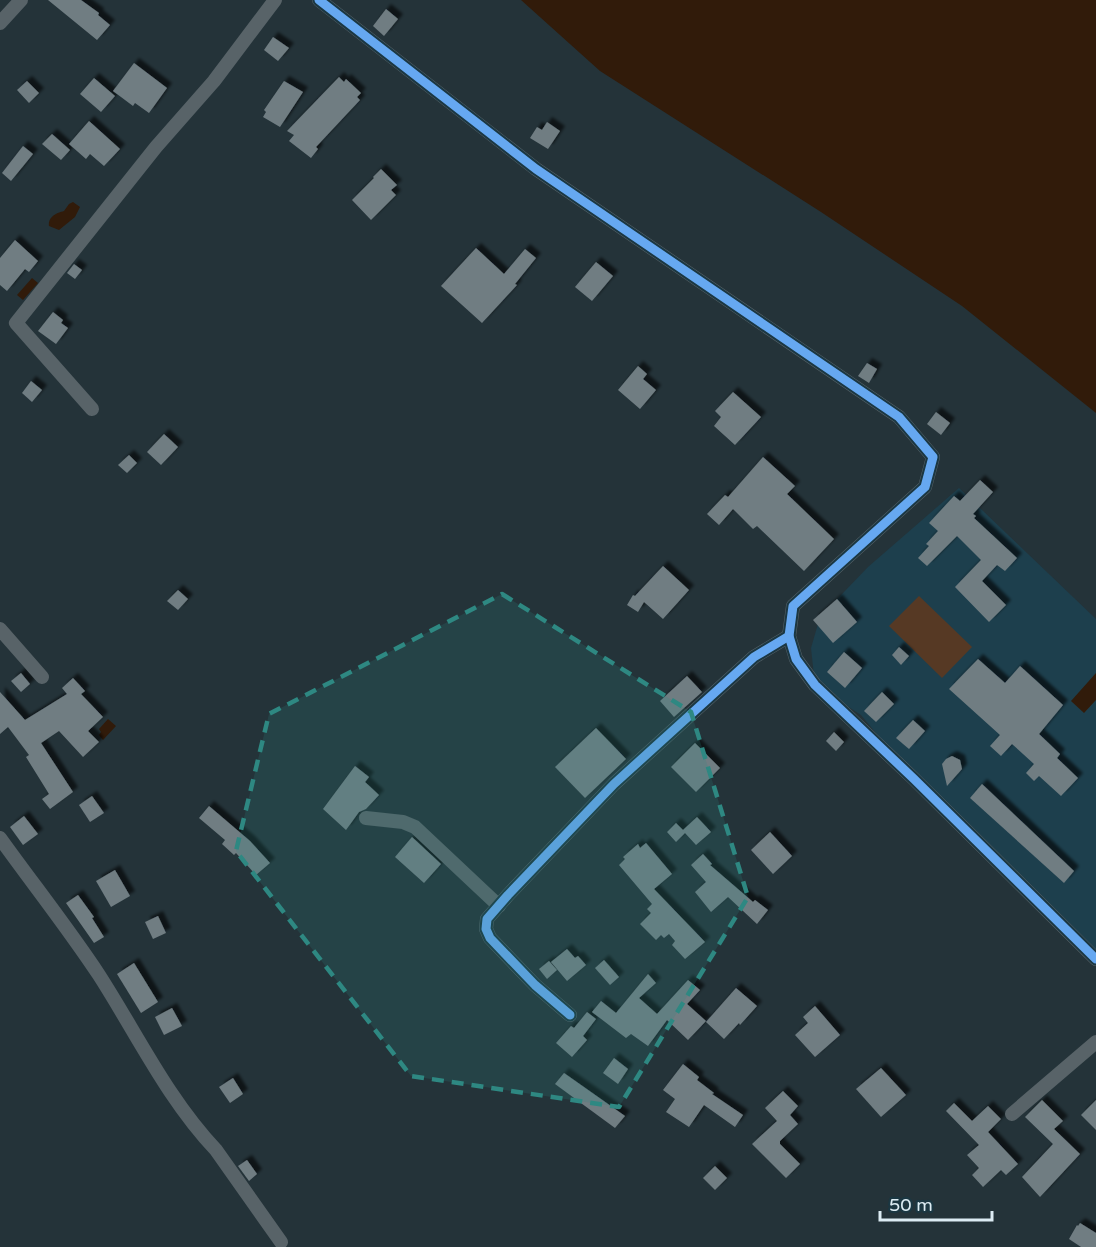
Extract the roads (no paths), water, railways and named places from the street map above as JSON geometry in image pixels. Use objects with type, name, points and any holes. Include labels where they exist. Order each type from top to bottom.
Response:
[{"type":"street","points":[[0,23],[21,0]]},
{"type":"street","points":[[92,409],[16,323],[156,147],[214,81],[275,0]]},
{"type":"street","points":[[319,0],[536,169],[899,417],[933,457],[925,487],[793,606],[789,636],[796,659],[815,685],[914,779],[1096,959]]},
{"type":"street","points":[[0,629],[42,677]]},
{"type":"street","points":[[570,1015],[535,985],[490,938],[486,929],[487,919],[614,784],[754,657],[789,636]]},
{"type":"street","points":[[366,818],[403,822],[415,827],[499,906]]},
{"type":"street","points":[[0,838],[99,975],[152,1065],[281,1242]]},
{"type":"street","points":[[1012,1114],[1096,1042]]}]
